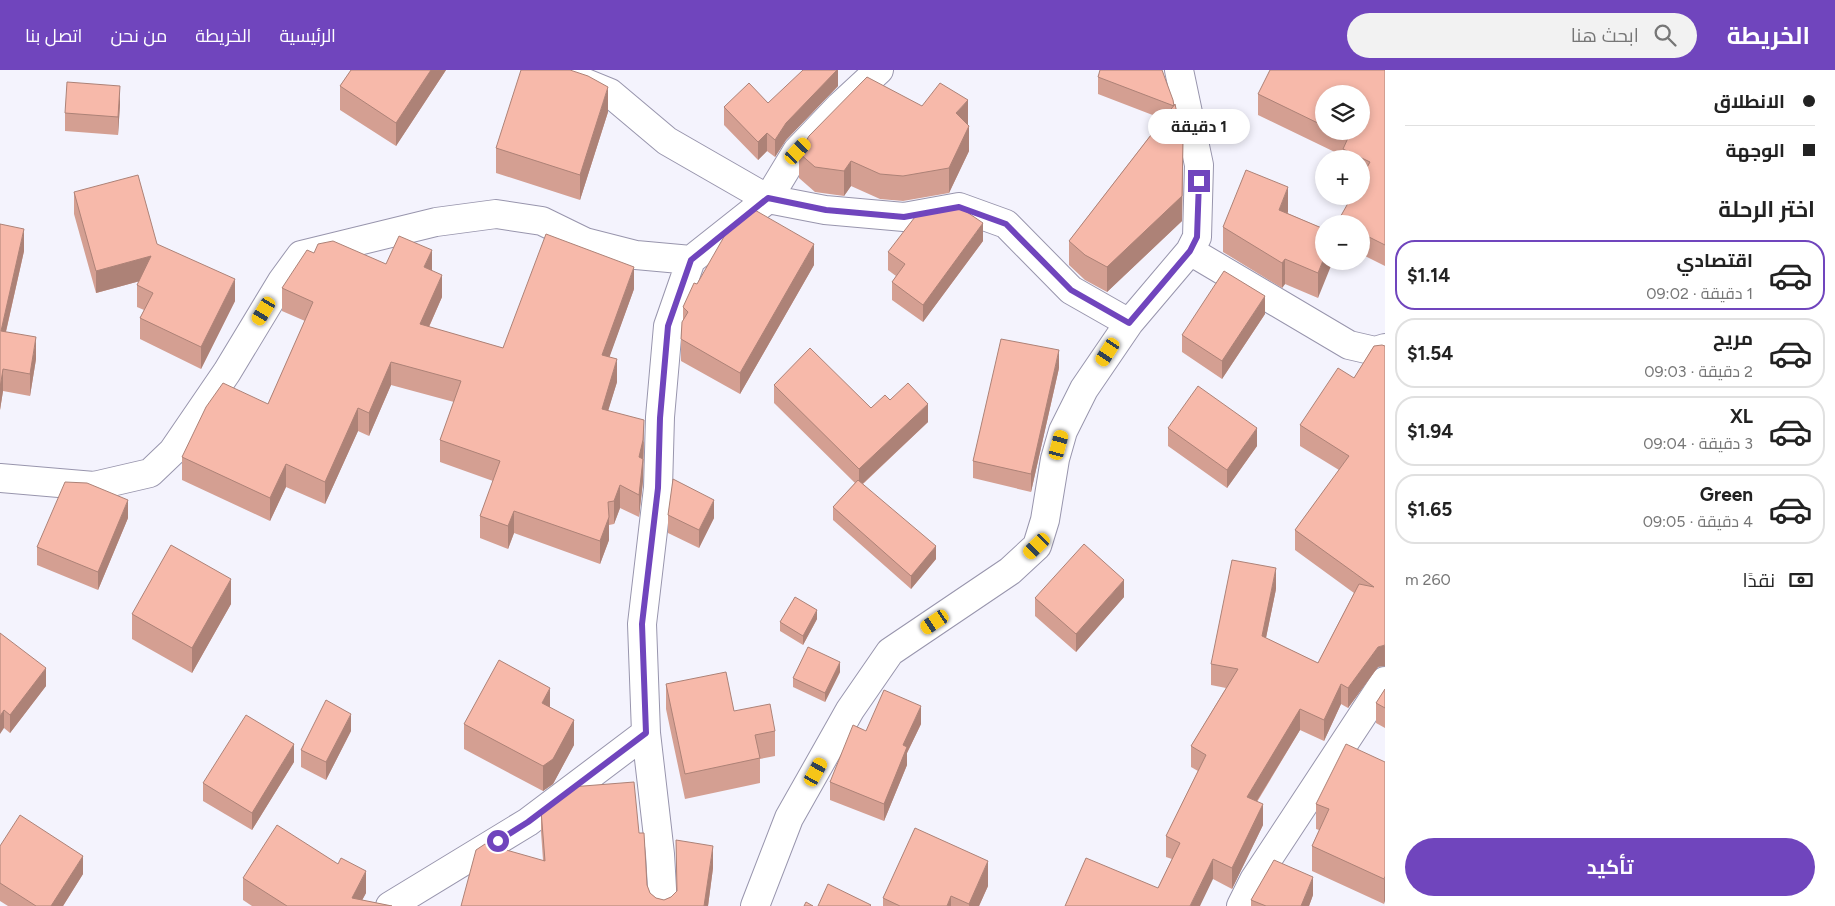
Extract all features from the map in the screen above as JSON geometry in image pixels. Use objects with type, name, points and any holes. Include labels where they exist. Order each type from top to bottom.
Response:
[{"type":"street","points":[[554,70],[610,93],[667,141],[768,198],[826,210],[904,217],[959,207],[1006,224],[1071,290],[1129,323]]},
{"type":"street","points":[[663,906],[660,854],[646,733],[642,624],[658,488],[660,418],[668,326],[691,260],[768,198],[798,151],[840,106],[879,70]]},
{"type":"street","points":[[755,906],[789,818],[850,710],[890,652],[1010,571],[1037,546],[1045,520],[1055,460],[1063,430],[1084,389],[1129,323],[1190,251],[1197,237],[1199,165],[1179,70]]},
{"type":"street","points":[[0,478],[94,486],[150,473],[173,451],[227,372],[282,281],[301,255],[436,222],[496,214],[542,221],[585,242],[636,255],[691,260]]},
{"type":"street","points":[[1190,251],[1349,345],[1374,351],[1385,348]]},
{"type":"street","points":[[1241,906],[1254,880],[1385,681]]},
{"type":"street","points":[[390,906],[528,822],[646,733]]},
{"type":"street","points":[[1344,744],[1369,758]]},
{"type":"building","points":[[351,70],[431,70],[396,123],[340,86]]},
{"type":"building","points":[[521,70],[570,70],[588,76],[608,87],[580,175],[496,148]]},
{"type":"building","points":[[803,70],[837,70],[786,123],[775,140],[767,133],[758,142],[724,107],[749,83],[768,103]]},
{"type":"building","points":[[1100,70],[1162,70],[1174,106],[1098,77]]},
{"type":"building","points":[[1270,70],[1385,70],[1385,245],[1370,238],[1370,215],[1341,215],[1347,205],[1370,205],[1370,150],[1343,149],[1347,140],[1370,140],[1370,85],[1315,85],[1315,122],[1258,94]]},
{"type":"building","points":[[867,77],[922,106],[940,83],[968,100],[956,113],[969,126],[949,168],[903,176],[880,174],[851,161],[844,171],[815,167],[799,153],[809,136]]},
{"type":"building","points":[[67,82],[120,86],[118,117],[65,113]]},
{"type":"building","points":[[1175,104],[1183,141],[1182,196],[1107,267],[1085,255],[1069,241]]},
{"type":"building","points":[[1246,170],[1288,187],[1279,210],[1315,225],[1315,270],[1319,270],[1318,273],[1285,259],[1282,263],[1223,227]]},
{"type":"building","points":[[138,175],[157,244],[235,279],[201,347],[140,318],[153,293],[137,285],[151,256],[96,271],[74,192]]},
{"type":"building","points":[[958,206],[983,223],[923,305],[892,282],[905,264],[888,252],[918,213]]},
{"type":"building","points":[[753,209],[814,244],[740,373],[681,339],[682,322],[688,312],[683,307],[694,283],[697,284],[729,228]]},
{"type":"building","points":[[0,224],[24,229],[1,331],[36,337],[30,374],[3,369],[0,388]]},
{"type":"building","points":[[546,234],[634,267],[602,355],[617,359],[602,409],[644,420],[643,440],[639,457],[643,459],[639,495],[620,485],[614,501],[608,502],[609,517],[600,541],[514,511],[508,526],[480,516],[500,461],[440,440],[461,381],[391,362],[369,413],[358,408],[325,482],[286,464],[270,498],[182,457],[206,407],[223,383],[268,404],[313,302],[282,288],[307,250],[314,253],[318,244],[333,241],[386,264],[399,236],[432,250],[424,267],[442,275],[420,324],[503,348]]},
{"type":"building","points":[[1224,271],[1265,296],[1222,361],[1182,335]]},
{"type":"building","points":[[1001,339],[1059,350],[1031,474],[973,461]]},
{"type":"building","points":[[1374,346],[1385,346],[1385,645],[1378,647],[1348,688],[1341,684],[1324,720],[1300,709],[1247,797],[1263,804],[1232,868],[1213,859],[1190,906],[1065,906],[1086,858],[1158,888],[1180,843],[1166,836],[1206,755],[1191,746],[1238,669],[1211,664],[1232,560],[1276,568],[1262,636],[1318,663],[1359,584],[1374,587],[1295,530],[1349,456],[1300,425],[1338,368],[1354,378]]},
{"type":"building","points":[[810,348],[871,408],[885,395],[890,400],[908,383],[928,404],[859,469],[774,385]]},
{"type":"building","points":[[1198,386],[1257,428],[1227,470],[1168,428]]},
{"type":"building","points":[[673,479],[714,500],[699,530],[668,515]]},
{"type":"building","points":[[858,480],[936,546],[911,576],[833,507]]},
{"type":"building","points":[[65,482],[87,483],[128,500],[98,572],[37,547]]},
{"type":"building","points":[[1084,544],[1124,580],[1076,634],[1035,598]]},
{"type":"building","points":[[171,545],[231,579],[192,648],[132,614]]},
{"type":"building","points":[[795,597],[817,610],[803,636],[780,622]]},
{"type":"building","points":[[0,633],[46,668],[10,715],[4,710],[0,716]]},
{"type":"building","points":[[808,647],[840,662],[825,693],[793,678]]},
{"type":"building","points":[[499,660],[550,688],[542,703],[574,720],[553,759],[543,766],[464,724]]},
{"type":"building","points":[[726,672],[734,711],[770,704],[775,731],[755,735],[760,758],[685,774],[666,684]]},
{"type":"building","points":[[1385,689],[1385,708],[1376,703]]},
{"type":"building","points":[[884,690],[921,706],[903,745],[907,747],[884,804],[830,782],[853,725],[866,731]]},
{"type":"building","points":[[326,700],[351,714],[326,762],[301,750]]},
{"type":"building","points":[[246,715],[294,744],[252,813],[203,783]]},
{"type":"building","points":[[1346,744],[1385,762],[1384,879],[1312,846],[1329,809],[1316,804]]},
{"type":"building","points":[[634,782],[639,833],[644,833],[647,885],[650,893],[656,898],[664,900],[671,897],[677,891],[676,840],[713,846],[704,906],[461,906],[476,850],[485,844],[545,861],[541,810],[571,787]]},
{"type":"building","points":[[20,815],[83,856],[51,906],[36,906],[0,883],[0,846]]},
{"type":"building","points":[[277,825],[338,864],[341,858],[366,871],[352,898],[392,906],[287,906],[243,878]]},
{"type":"building","points":[[915,828],[988,861],[969,904],[951,896],[947,906],[900,906],[883,898]]},
{"type":"building","points":[[1274,860],[1313,877],[1301,906],[1266,906],[1251,900]]},
{"type":"building","points":[[828,884],[871,905],[818,906]]},
{"type":"building","points":[[806,902],[813,906],[804,906]]},
{"type":"route","points":[[498,841],[528,822],[646,733],[642,624],[658,488],[660,418],[668,326],[691,260],[768,198],[826,210],[904,217],[959,207],[1006,224],[1071,290],[1129,323],[1190,251],[1197,237],[1199,181]]}]
